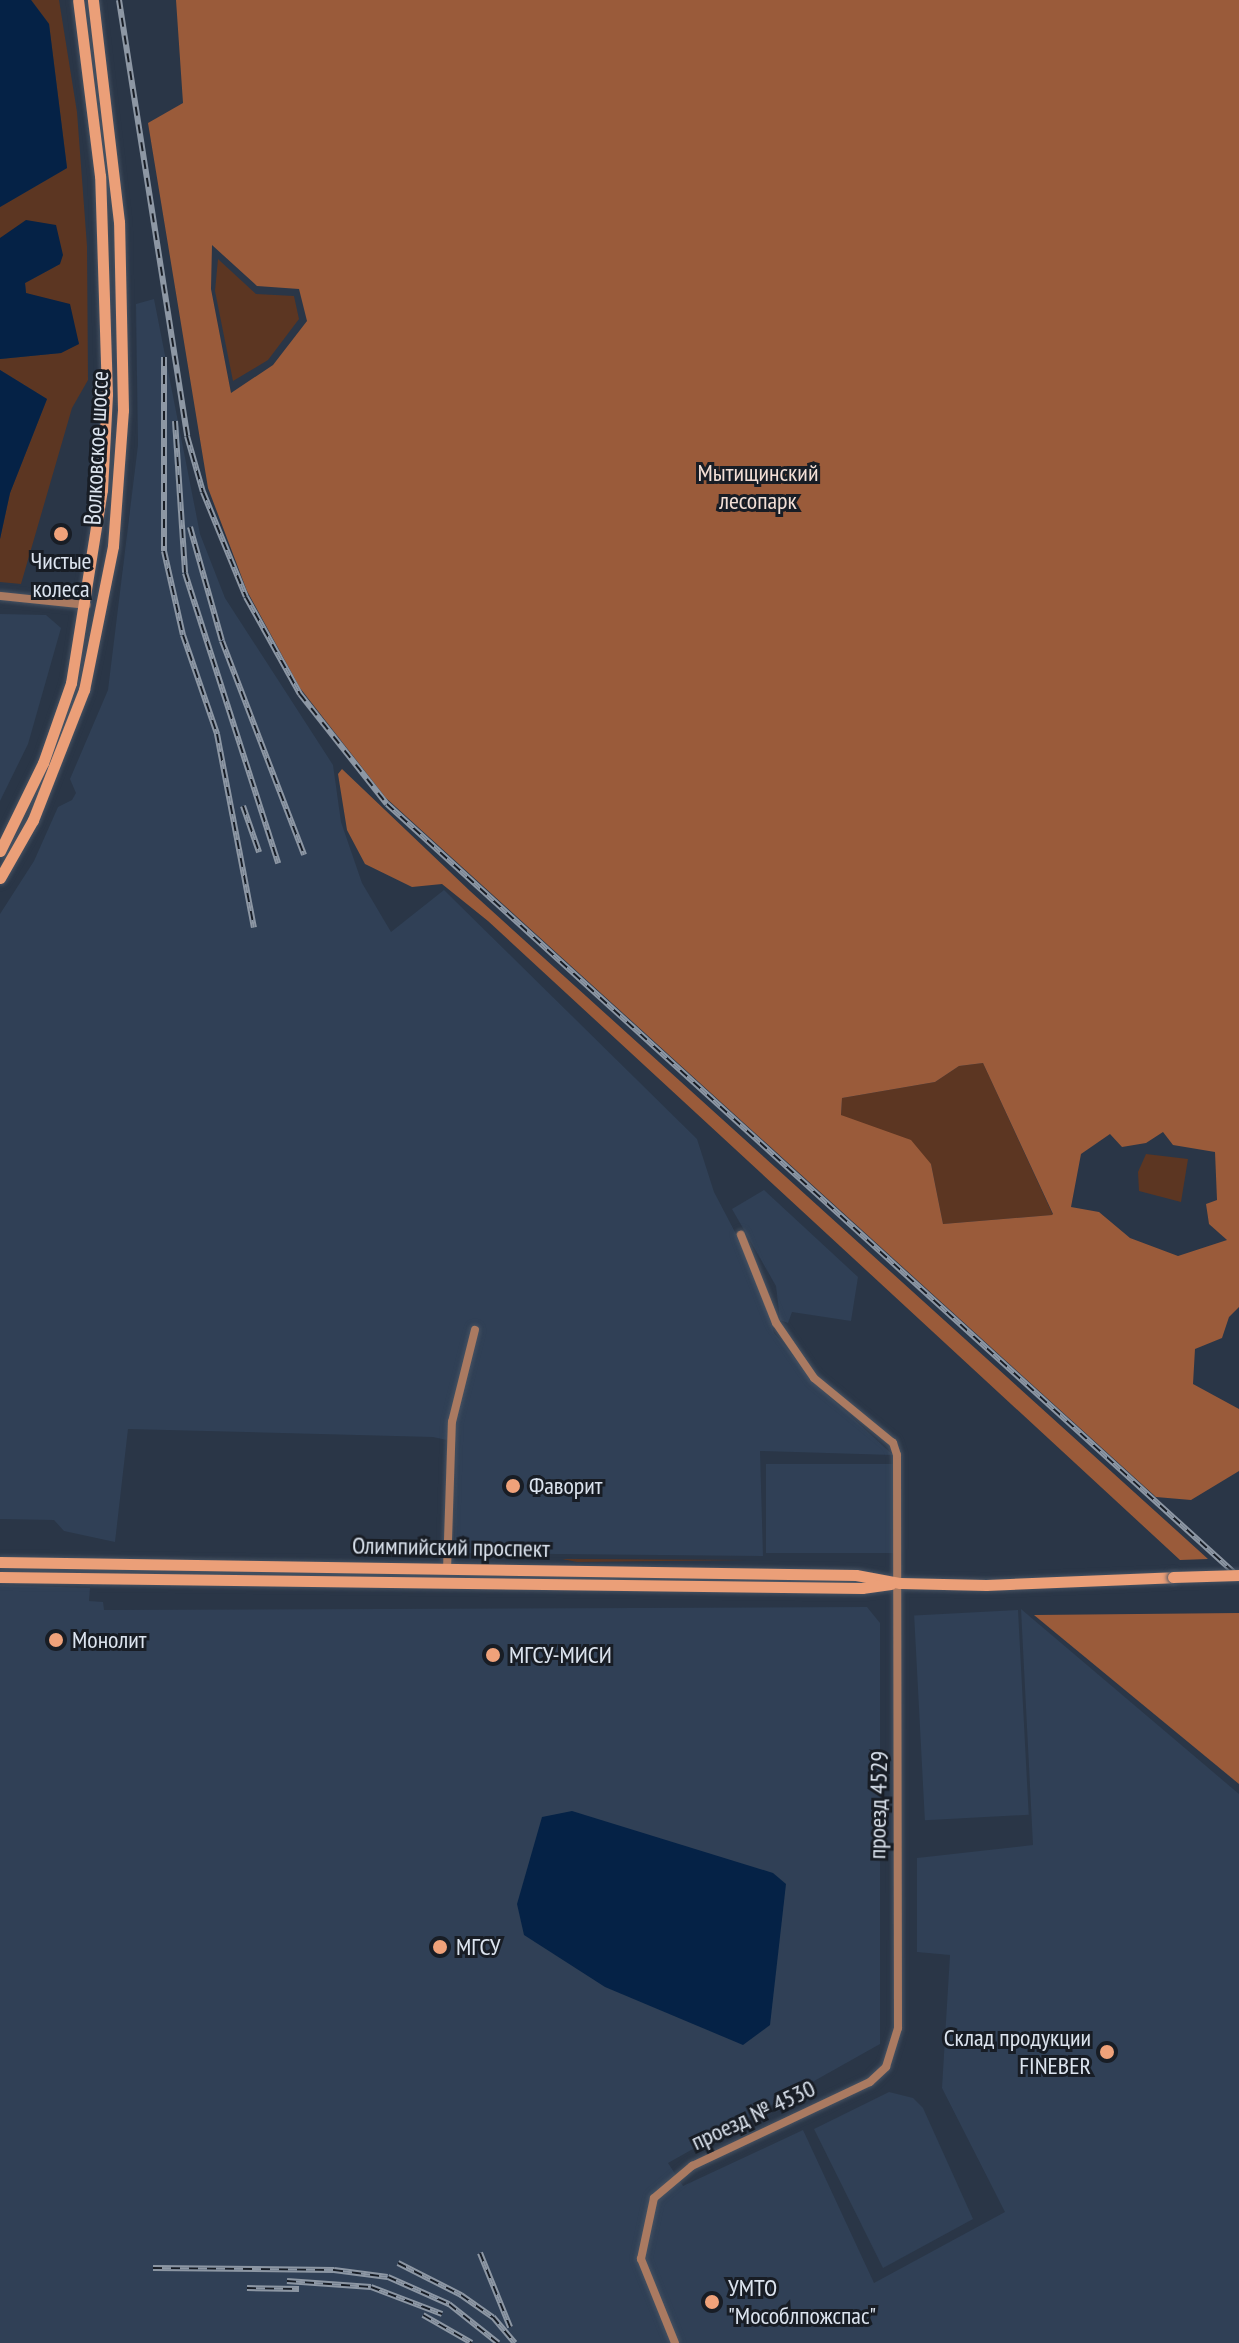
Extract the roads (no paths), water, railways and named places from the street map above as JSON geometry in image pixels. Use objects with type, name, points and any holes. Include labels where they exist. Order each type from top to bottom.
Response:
[{"type":"main road","name":"Волковское шоссе","points":[[0,851],[57,725],[87,605],[102,490],[107,342],[100,171],[78,0]]},
{"type":"main road","name":"Волковское шоссе","points":[[0,878],[33,820],[84,690],[113,546],[123,410],[119,222],[93,0]]},
{"type":"main road","name":"Олимпийский проспект","points":[[0,1562],[856,1575],[900,1583]]},
{"type":"main road","name":"Олимпийский проспект","points":[[0,1577],[862,1588],[900,1583],[1031,1584],[1239,1575]]},
{"type":"street","points":[[0,596],[87,605]]},
{"type":"street","name":"проезд 4529","points":[[741,1235],[776,1323],[814,1378],[893,1443],[900,1583],[898,2028]]},
{"type":"street","points":[[447,1570],[452,1422],[475,1330]]},
{"type":"street","name":"проезд № 4530","points":[[675,2343],[641,2259],[654,2198],[692,2166],[870,2082],[886,2067],[898,2028]]},
{"type":"water","points":[[0,0],[31,0],[49,24],[67,168],[0,207]]},
{"type":"water","points":[[26,220],[56,225],[63,255],[60,264],[25,283],[26,293],[70,304],[79,344],[61,353],[0,359],[0,238]]},
{"type":"water","points":[[0,370],[47,399],[10,493],[0,539]]},
{"type":"water","points":[[572,1811],[773,1873],[786,1884],[770,2025],[743,2045],[605,1987],[524,1935],[517,1904],[542,1817]]},
{"type":"railway","points":[[119,0],[187,436],[203,492],[246,597],[300,694],[387,804],[1239,1577]]},
{"type":"railway","points":[[164,357],[164,551],[183,635],[217,734],[254,928]]},
{"type":"railway","points":[[175,421],[185,573],[278,863]]},
{"type":"railway","points":[[190,527],[222,641],[304,855]]},
{"type":"railway","points":[[243,806],[259,852]]},
{"type":"railway","points":[[480,2253],[510,2327]]},
{"type":"railway","points":[[398,2263],[461,2295],[493,2317],[515,2343]]},
{"type":"railway","points":[[153,2268],[334,2270],[388,2277],[449,2304],[498,2343]]},
{"type":"railway","points":[[287,2281],[371,2287],[442,2314]]},
{"type":"railway","points":[[247,2288],[299,2289]]},
{"type":"railway","points":[[423,2315],[472,2343]]},
{"type":"place","name":"Чистые колеса","points":[[61,534]]},
{"type":"place","name":"Фаворит","points":[[513,1486]]},
{"type":"place","name":"Монолит","points":[[56,1640]]},
{"type":"place","name":"МГСУ-МИСИ","points":[[493,1655]]},
{"type":"place","name":"МГСУ","points":[[440,1947]]},
{"type":"place","name":"Склад продукции FINEBER","points":[[1107,2052]]},
{"type":"place","name":"УМТО \"Мособлпожспас\"","points":[[712,2302]]},
{"type":"park label","name":"Мытищинский лесопарк","points":[[758,487]]}]
